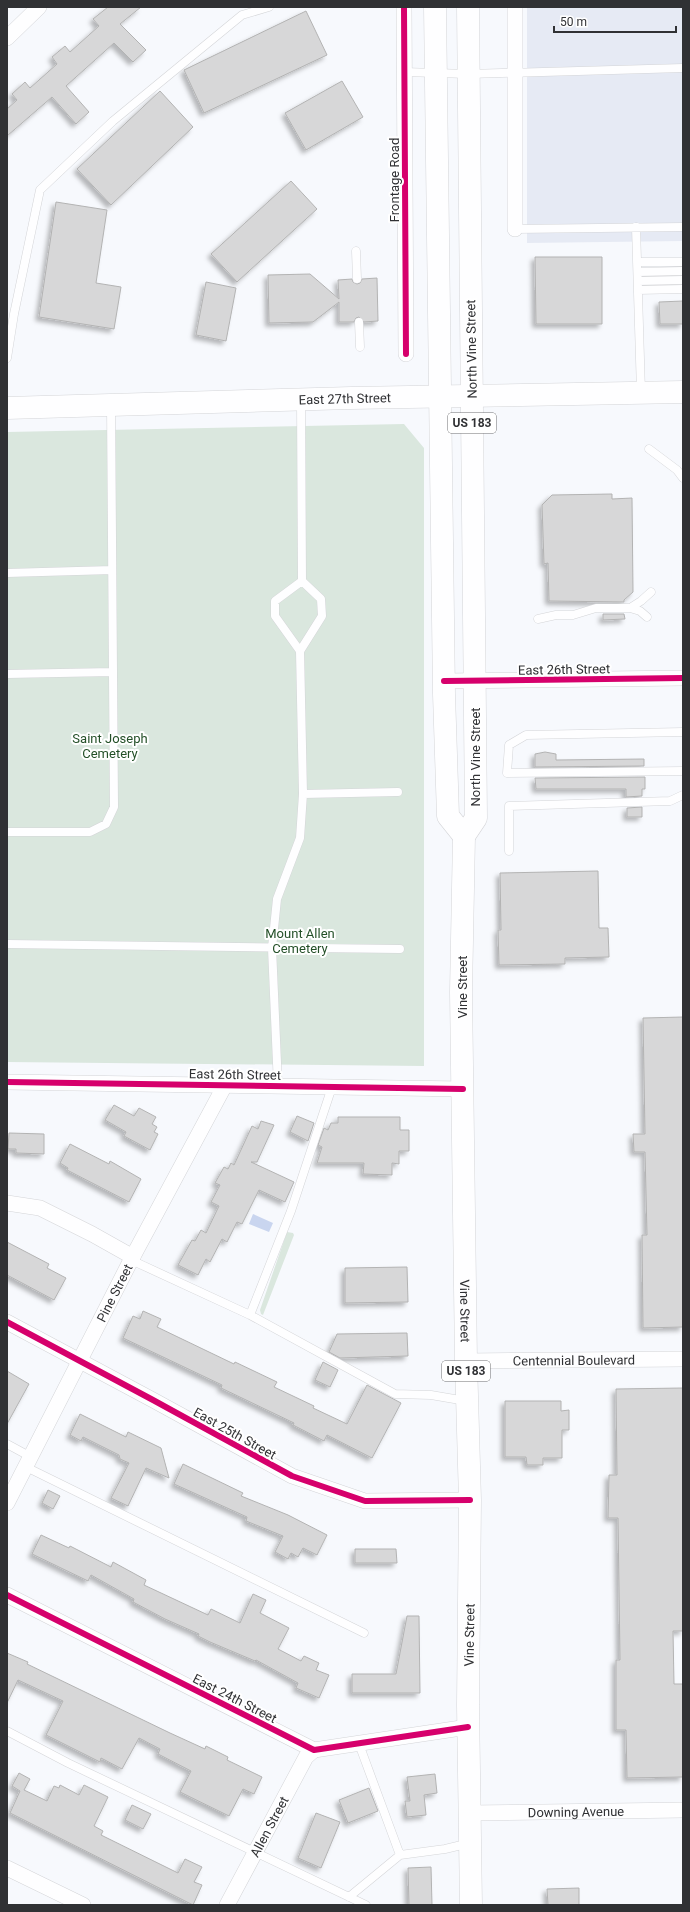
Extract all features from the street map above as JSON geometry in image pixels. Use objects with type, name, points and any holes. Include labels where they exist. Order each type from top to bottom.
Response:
[{"type":"main road","name":"North Vine Street","points":[[435,7],[442,396],[444,681],[448,816],[464,836],[476,818],[468,7]]},
{"type":"main road","name":"East 27th Street","points":[[7,408],[301,399],[683,392]]},
{"type":"main road","name":"Vine Street","points":[[464,836],[461,992],[466,1361],[470,1500],[468,1727],[471,1905]]},
{"type":"street","points":[[8,36],[39,7]]},
{"type":"street","name":"Frontage Road","points":[[404,7],[406,354]]},
{"type":"street","points":[[515,7],[515,229]]},
{"type":"street","name":"East 26th Street","points":[[444,681],[683,678]]},
{"type":"street","name":"East 26th Street","points":[[7,1082],[463,1089]]},
{"type":"street","name":"Pine Street","points":[[7,1503],[132,1259],[225,1085]]},
{"type":"street","points":[[7,1204],[40,1208],[92,1234],[132,1259]]},
{"type":"street","name":"East 25th Street","points":[[7,1322],[292,1476],[365,1500],[470,1500]]},
{"type":"street","name":"Centennial Boulevard","points":[[466,1361],[683,1359]]},
{"type":"street","name":"East 24th Street","points":[[7,1595],[314,1750]]},
{"type":"street","points":[[314,1750],[468,1727]]},
{"type":"street","name":"Allen Street","points":[[227,1905],[306,1757],[314,1750]]},
{"type":"street","name":"Downing Avenue","points":[[470,1813],[683,1810]]},
{"type":"street","points":[[7,1868],[83,1905]]},
{"type":"lane","points":[[7,358],[14,314],[40,190],[113,121],[242,15],[269,7]]},
{"type":"lane","points":[[404,72],[468,74],[683,68]]},
{"type":"lane","points":[[636,227],[641,393]]},
{"type":"lane","points":[[515,229],[683,227]]},
{"type":"lane","points":[[356,251],[357,279]]},
{"type":"lane","points":[[637,262],[683,262]]},
{"type":"lane","points":[[638,272],[683,271]]},
{"type":"lane","points":[[638,281],[683,280]]},
{"type":"lane","points":[[638,290],[683,289]]},
{"type":"lane","points":[[359,322],[360,347]]},
{"type":"lane","points":[[278,1086],[272,948],[277,898],[300,838],[303,794],[300,651],[322,616],[321,600],[302,581],[301,399]]},
{"type":"lane","points":[[7,832],[90,832],[106,824],[114,807],[111,405]]},
{"type":"lane","points":[[649,449],[677,470],[683,478]]},
{"type":"lane","points":[[7,572],[112,570]]},
{"type":"lane","points":[[300,651],[275,616],[275,601],[302,581]]},
{"type":"lane","points":[[630,608],[642,602],[651,592]]},
{"type":"lane","points":[[538,619],[556,615],[573,615],[596,608],[630,608],[640,611],[647,617]]},
{"type":"lane","points":[[7,674],[112,672]]},
{"type":"lane","points":[[683,732],[526,735],[509,745],[507,773],[683,771]]},
{"type":"lane","points":[[303,794],[398,792]]},
{"type":"lane","points":[[509,851],[509,806],[670,801],[683,795]]},
{"type":"lane","points":[[7,944],[400,949]]},
{"type":"lane","points":[[250,1315],[291,1211],[332,1087]]},
{"type":"lane","points":[[132,1259],[250,1315],[395,1394],[431,1395],[467,1401]]},
{"type":"lane","points":[[7,1444],[28,1462],[364,1633]]},
{"type":"lane","points":[[7,1731],[366,1905]]},
{"type":"lane","points":[[359,1744],[400,1855]]},
{"type":"lane","points":[[348,1897],[400,1855],[445,1849],[470,1843]]},
{"type":"shaded area","points":[[527,7],[683,7],[683,241],[527,243]]},
{"type":"green space","name":"Mount Allen Cemetery","points":[[404,424],[424,448],[424,1066],[7,1062],[7,432]]},
{"type":"green space","points":[[287,1232],[293,1233],[294,1235],[263,1315],[261,1314],[260,1310]]},
{"type":"water","points":[[253,1214],[273,1223],[269,1232],[249,1224]]},
{"type":"building","points":[[108,7],[141,7],[120,24],[146,50],[133,62],[114,43],[66,86],[89,112],[76,124],[52,97],[7,136],[7,109],[17,100],[12,94],[25,82],[30,88],[57,64],[52,57],[65,46],[70,52],[99,26],[93,19]]},
{"type":"building","points":[[306,11],[327,55],[204,113],[184,70]]},
{"type":"building","points":[[342,81],[363,117],[306,150],[285,113]]},
{"type":"building","points":[[160,91],[193,127],[111,205],[77,169]]},
{"type":"building","points":[[291,181],[317,209],[237,282],[211,254]]},
{"type":"building","points":[[56,202],[107,210],[96,283],[121,287],[114,329],[39,317]]},
{"type":"building","points":[[535,257],[602,257],[602,324],[536,324]]},
{"type":"building","points":[[310,274],[339,299],[338,280],[352,279],[353,282],[357,284],[360,283],[362,279],[377,278],[378,321],[364,322],[359,317],[356,318],[354,322],[339,322],[339,302],[313,322],[269,323],[268,275]]},
{"type":"building","points":[[206,282],[236,288],[226,341],[196,335]]},
{"type":"building","points":[[683,301],[683,324],[660,324],[659,302]]},
{"type":"building","points":[[612,494],[612,499],[632,498],[633,592],[624,600],[624,602],[549,601],[548,563],[544,564],[542,505],[552,495]]},
{"type":"building","points":[[603,614],[624,614],[625,619],[603,620]]},
{"type":"building","points":[[545,752],[556,754],[556,760],[644,759],[644,766],[535,767],[535,754]]},
{"type":"building","points":[[645,777],[645,789],[642,789],[642,796],[626,797],[626,789],[536,789],[535,778]]},
{"type":"building","points":[[642,807],[642,817],[627,817],[627,808]]},
{"type":"building","points":[[598,871],[599,928],[608,928],[609,957],[565,958],[565,964],[499,965],[498,930],[501,930],[500,873]]},
{"type":"building","points":[[683,1017],[683,1327],[643,1328],[642,1235],[647,1235],[645,1152],[634,1152],[633,1134],[645,1134],[643,1018]]},
{"type":"building","points":[[114,1105],[134,1116],[139,1108],[156,1117],[152,1124],[157,1127],[154,1132],[158,1134],[150,1150],[124,1136],[126,1132],[105,1120]]},
{"type":"building","points":[[297,1116],[314,1123],[308,1141],[290,1132]]},
{"type":"building","points":[[338,1117],[400,1117],[400,1130],[409,1130],[409,1151],[399,1151],[399,1164],[392,1163],[392,1175],[363,1174],[364,1163],[317,1163],[322,1147],[318,1145],[324,1128],[328,1130],[331,1123],[338,1123]]},
{"type":"building","points":[[261,1121],[274,1125],[257,1162],[251,1162],[294,1182],[285,1202],[259,1190],[242,1224],[237,1222],[227,1242],[222,1239],[210,1262],[206,1259],[198,1275],[178,1265],[192,1240],[195,1241],[201,1230],[206,1233],[219,1206],[211,1202],[220,1185],[215,1183],[224,1167],[228,1169],[231,1163],[234,1165],[252,1126],[258,1129]]},
{"type":"building","points":[[9,1133],[44,1134],[44,1154],[16,1153],[16,1149],[8,1149]]},
{"type":"building","points":[[70,1144],[109,1164],[110,1161],[141,1179],[129,1202],[67,1170],[68,1168],[60,1163]]},
{"type":"building","points":[[7,1242],[49,1264],[47,1268],[66,1278],[54,1300],[7,1275]]},
{"type":"building","points":[[407,1267],[408,1302],[345,1303],[345,1268]]},
{"type":"building","points":[[143,1311],[161,1319],[157,1327],[234,1364],[235,1362],[277,1382],[274,1387],[347,1424],[367,1385],[401,1403],[372,1458],[327,1435],[324,1441],[293,1425],[294,1423],[221,1388],[222,1385],[123,1338],[133,1316],[140,1319]]},
{"type":"building","points":[[407,1333],[408,1356],[340,1358],[329,1352],[337,1334]]},
{"type":"building","points":[[323,1362],[338,1370],[330,1387],[315,1380]]},
{"type":"building","points":[[7,1371],[29,1384],[7,1424]]},
{"type":"building","points":[[683,1388],[683,1631],[673,1631],[674,1684],[683,1684],[683,1777],[627,1778],[626,1730],[616,1730],[616,1660],[620,1660],[618,1518],[608,1518],[609,1475],[617,1475],[616,1389]]},
{"type":"building","points":[[505,1401],[561,1401],[561,1411],[569,1410],[569,1430],[562,1430],[562,1458],[543,1458],[543,1465],[527,1465],[526,1457],[505,1457]]},
{"type":"building","points":[[80,1414],[126,1437],[128,1432],[161,1448],[169,1478],[146,1468],[128,1506],[111,1498],[129,1463],[120,1459],[119,1455],[83,1437],[81,1441],[70,1435]]},
{"type":"building","points":[[183,1464],[243,1493],[241,1496],[288,1515],[327,1535],[317,1555],[303,1548],[298,1557],[291,1553],[288,1559],[275,1552],[283,1536],[246,1521],[247,1517],[174,1484]]},
{"type":"building","points":[[48,1490],[60,1496],[53,1509],[42,1503]]},
{"type":"building","points":[[41,1535],[69,1548],[70,1546],[111,1567],[113,1562],[146,1580],[144,1585],[208,1615],[211,1609],[240,1623],[253,1594],[266,1600],[260,1613],[289,1628],[278,1649],[301,1661],[304,1656],[319,1663],[316,1670],[329,1675],[319,1698],[296,1688],[298,1683],[256,1660],[255,1661],[210,1642],[198,1636],[199,1634],[165,1619],[133,1602],[134,1599],[91,1575],[88,1581],[32,1554]]},
{"type":"building","points":[[355,1549],[396,1549],[397,1563],[355,1563]]},
{"type":"building","points":[[407,1616],[419,1616],[420,1693],[352,1693],[352,1674],[396,1674]]},
{"type":"building","points":[[7,1653],[170,1733],[205,1749],[206,1746],[228,1757],[227,1760],[262,1777],[254,1794],[243,1789],[229,1816],[180,1792],[191,1771],[158,1754],[160,1749],[139,1738],[122,1769],[101,1758],[100,1762],[46,1735],[63,1701],[18,1680],[7,1703]]},
{"type":"building","points":[[19,1773],[30,1779],[24,1790],[47,1801],[54,1786],[59,1788],[60,1785],[79,1795],[84,1785],[108,1797],[94,1826],[103,1831],[101,1835],[178,1873],[185,1859],[202,1867],[194,1882],[202,1885],[193,1905],[10,1813],[20,1791],[12,1786]]},
{"type":"building","points":[[435,1774],[437,1793],[424,1795],[426,1815],[407,1817],[405,1801],[410,1801],[407,1777]]},
{"type":"building","points":[[369,1788],[378,1811],[348,1823],[339,1800]]},
{"type":"building","points":[[132,1805],[151,1814],[143,1829],[125,1820]]},
{"type":"building","points":[[316,1813],[340,1822],[321,1868],[298,1858]]},
{"type":"building","points":[[431,1867],[432,1905],[409,1905],[408,1868]]},
{"type":"building","points":[[579,1888],[579,1905],[548,1905],[547,1889]]},
{"type":"cycle path","points":[[404,7],[406,354]]},
{"type":"cycle path","points":[[444,681],[683,678]]},
{"type":"cycle path","points":[[7,1082],[463,1089]]},
{"type":"cycle path","points":[[7,1322],[292,1476],[365,1501],[470,1500]]},
{"type":"cycle path","points":[[7,1595],[314,1750],[468,1727]]},
{"type":"park label","name":"Saint Joseph Cemetery","points":[[110,746]]}]
